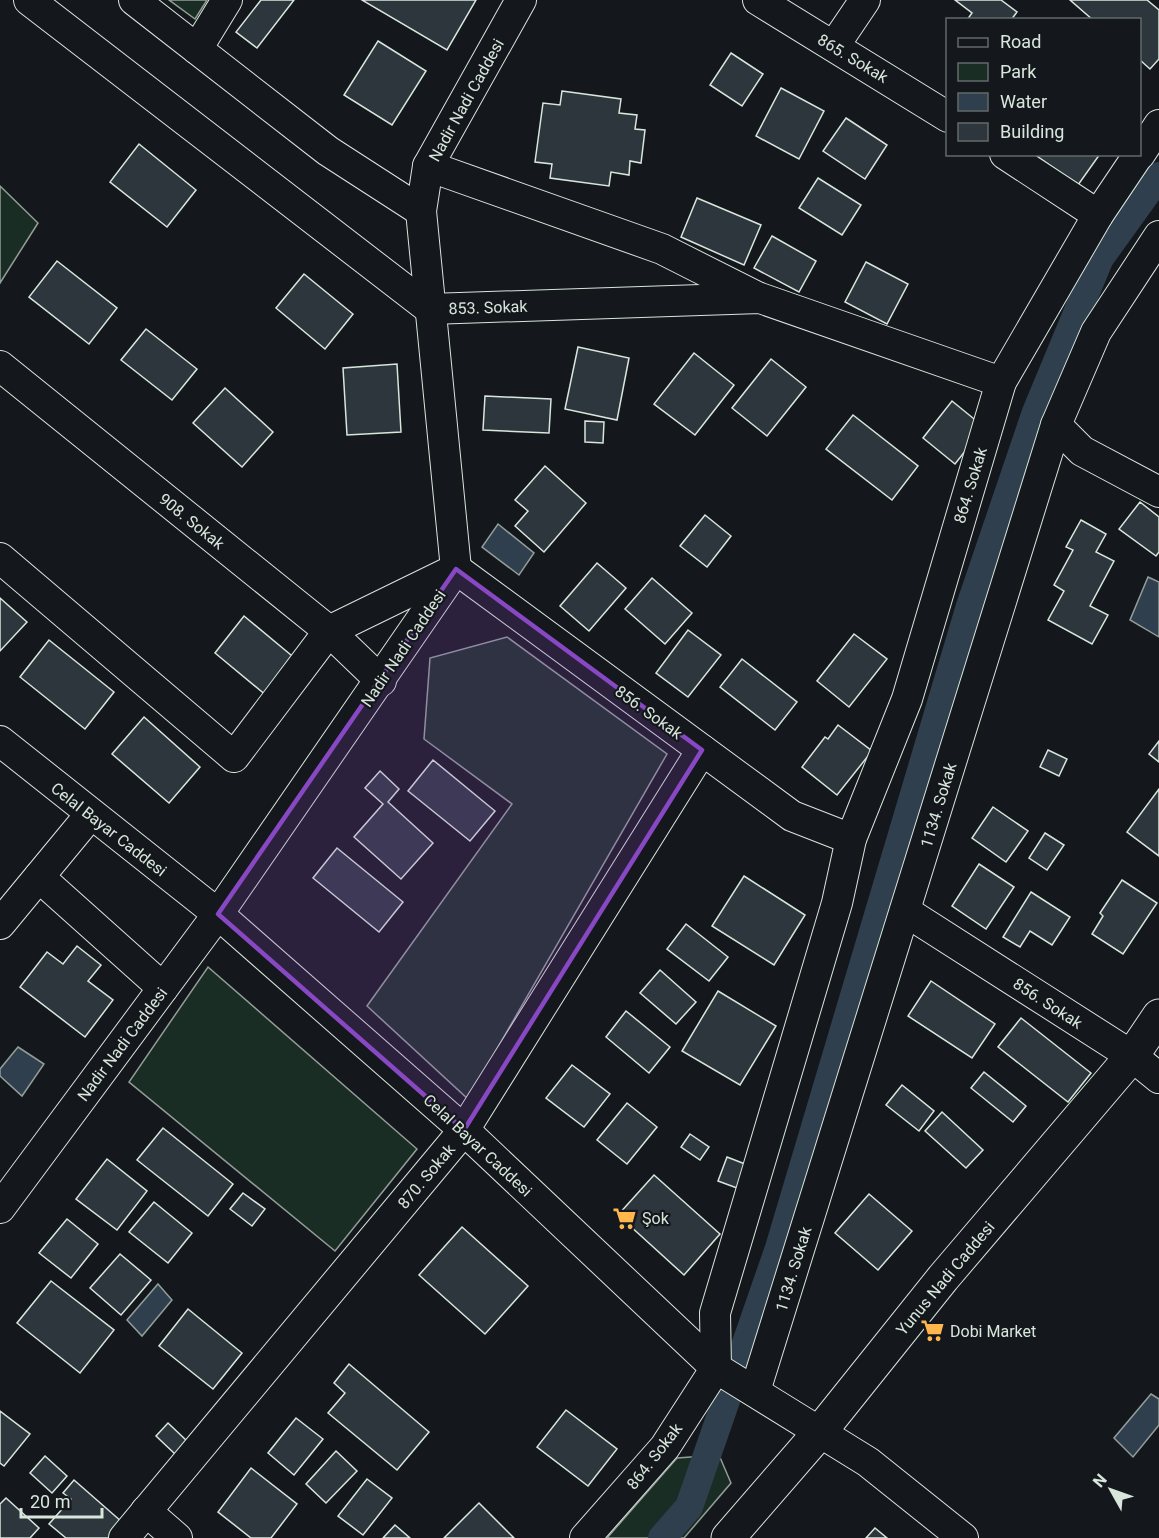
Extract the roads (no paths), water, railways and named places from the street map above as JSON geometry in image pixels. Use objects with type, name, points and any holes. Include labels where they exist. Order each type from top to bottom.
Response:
[{"type":"main road","name":"Yunus Nadi Caddesi","points":[[728,1538],[819,1433],[943,1278],[1132,1056],[1159,1016]]},
{"type":"street","name":"853. Sokak","points":[[29,0],[430,309],[760,298],[1001,382]]},
{"type":"street","points":[[134,0],[328,151],[421,211]]},
{"type":"street","points":[[196,49],[227,0]]},
{"type":"street","name":"Nadir Nadi Caddesi","points":[[0,1208],[218,915],[456,569],[421,211],[428,166],[521,0]]},
{"type":"street","name":"865. Sokak","points":[[758,0],[946,116]]},
{"type":"street","points":[[834,46],[866,0]]},
{"type":"street","name":"864. Sokak","points":[[1141,151],[1159,125]]},
{"type":"street","points":[[1008,156],[1098,215]]},
{"type":"street","name":"864. Sokak","points":[[585,1538],[665,1447],[718,1368],[715,1313],[837,903],[851,839],[907,699],[1001,382],[1098,215],[1138,156]]},
{"type":"street","points":[[428,166],[662,249],[760,298]]},
{"type":"street","name":"1134. Sokak","points":[[754,1391],[1056,425],[1096,332],[1159,236]]},
{"type":"street","name":"908. Sokak","points":[[0,366],[329,631],[381,681]]},
{"type":"street","points":[[1056,425],[1082,451],[1159,492]]},
{"type":"street","points":[[0,558],[234,757],[329,631],[456,569]]},
{"type":"street","name":"856. Sokak","points":[[456,569],[792,816],[851,839]]},
{"type":"street","name":"Celal Bayar Caddesi","points":[[0,741],[218,915],[464,1131],[718,1368],[868,1462],[963,1538]]},
{"type":"street","name":"870. Sokak","points":[[124,1538],[464,1131],[702,750]]},
{"type":"street","points":[[0,924],[90,815]]},
{"type":"street","points":[[39,877],[163,988]]},
{"type":"street","name":"856. Sokak","points":[[905,911],[1132,1056],[1159,1078]]},
{"type":"street","points":[[146,1511],[177,1538]]},
{"type":"water","points":[[498,524],[534,553],[519,575],[482,547]]},
{"type":"water","points":[[1148,577],[1159,582],[1159,637],[1130,620]]},
{"type":"water","points":[[18,1047],[44,1064],[22,1096],[0,1076],[0,1069]]},
{"type":"water","points":[[158,1284],[172,1300],[142,1336],[127,1320]]},
{"type":"water","points":[[1151,1394],[1159,1399],[1159,1425],[1133,1457],[1114,1438]]},
{"type":"waterway","points":[[662,1538],[689,1507],[779,1248],[970,606],[1036,412],[1100,258],[1159,176]]},
{"type":"place","name":"Şok","points":[[624,1218]]},
{"type":"place","name":"Dobi Market","points":[[932,1331]]}]
